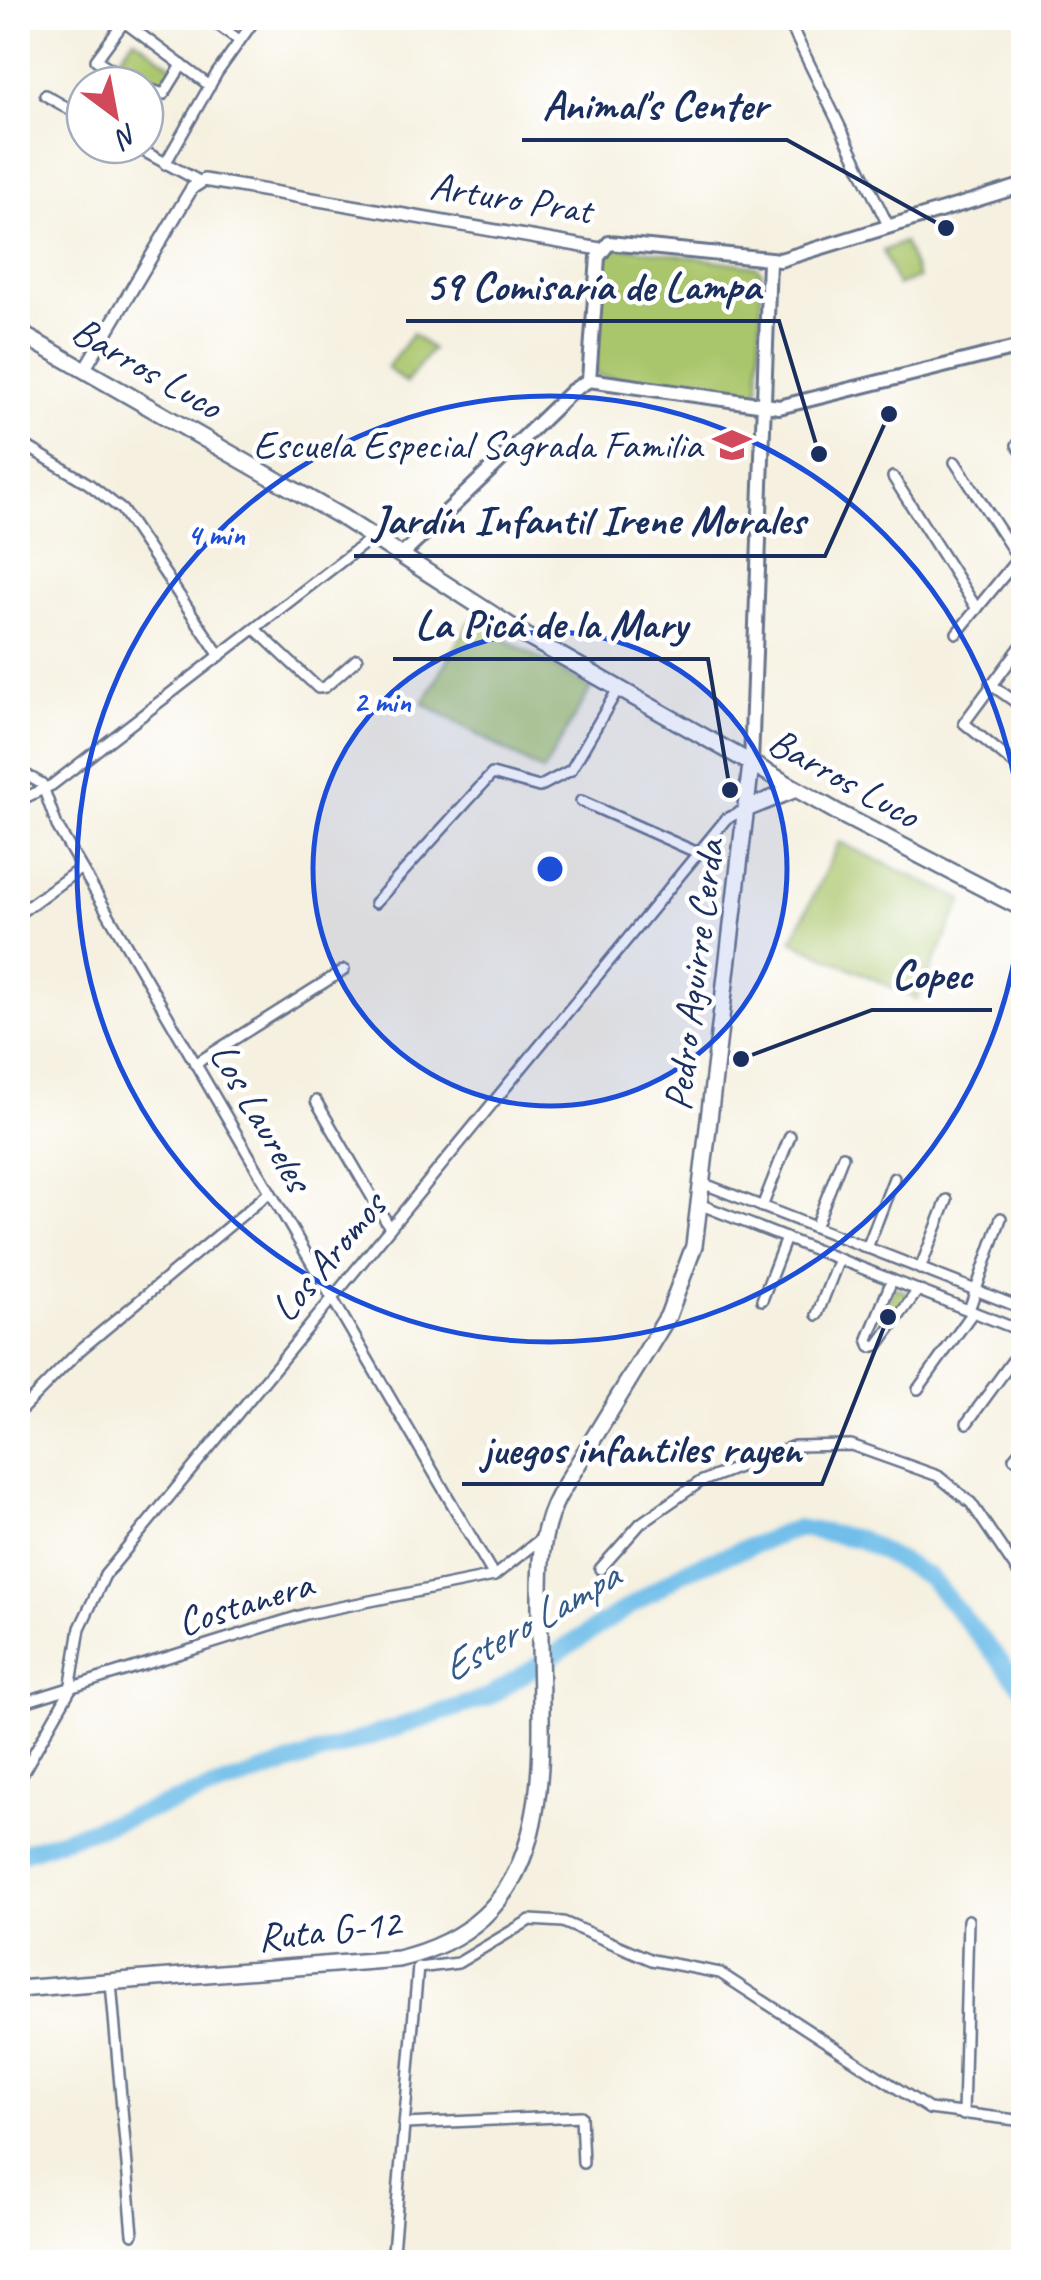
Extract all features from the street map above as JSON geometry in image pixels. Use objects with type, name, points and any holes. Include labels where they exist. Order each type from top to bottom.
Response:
[{"type":"main road","name":"Arturo Prat","points":[[600,249],[619,240],[769,261],[1024,185]]},
{"type":"main road","points":[[589,380],[600,249]]},
{"type":"main road","name":"Pedro Aguirre Cerda","points":[[543,1537],[558,1495],[675,1302],[694,1246],[751,764],[769,261]]},
{"type":"main road","name":"Barros Luco","points":[[20,337],[373,537],[504,624],[618,689],[796,789],[1020,903]]},
{"type":"main road","points":[[401,556],[572,391],[589,380],[765,406],[802,402],[1024,346]]},
{"type":"main road","points":[[746,809],[796,789]]},
{"type":"main road","name":"Ruta G-12","points":[[18,1989],[388,1960],[417,1961],[466,1932],[510,1889],[533,1828],[543,1537]]},
{"type":"street","points":[[210,18],[240,40]]},
{"type":"street","points":[[84,370],[200,182],[166,164],[210,86],[256,18]]},
{"type":"street","points":[[787,18],[888,225]]},
{"type":"street","points":[[105,65],[96,60],[124,22],[210,86]]},
{"type":"street","points":[[165,92],[182,65]]},
{"type":"street","points":[[45,95],[65,106]]},
{"type":"street","name":"Arturo Prat","points":[[200,182],[600,249]]},
{"type":"street","points":[[18,441],[89,484],[122,510],[220,656]]},
{"type":"street","points":[[1017,445],[1024,456]]},
{"type":"street","points":[[956,462],[1021,555],[957,633]]},
{"type":"street","points":[[893,478],[977,609]]},
{"type":"street","points":[[18,802],[45,789],[373,537]]},
{"type":"street","points":[[255,629],[318,688],[326,687],[357,659]]},
{"type":"street","points":[[1024,642],[964,723],[1024,772]]},
{"type":"street","points":[[990,684],[1024,708]]},
{"type":"street","points":[[375,903],[492,774],[539,787],[567,774],[618,689]]},
{"type":"street","points":[[18,770],[34,776],[45,789]]},
{"type":"street","name":"Los Laureles","points":[[45,789],[52,816],[81,868],[200,1061],[270,1192],[494,1576]]},
{"type":"street","points":[[581,800],[698,853]]},
{"type":"street","name":"Los Aromos","points":[[18,1781],[70,1690],[80,1628],[105,1575],[728,816],[746,809]]},
{"type":"street","points":[[18,914],[81,868]]},
{"type":"street","name":"Los Laureles","points":[[200,1061],[344,970]]},
{"type":"street","points":[[316,1101],[390,1228]]},
{"type":"street","points":[[745,1222],[790,1136]]},
{"type":"street","points":[[815,1228],[842,1156]]},
{"type":"street","points":[[867,1248],[894,1178]]},
{"type":"street","points":[[702,1183],[1024,1309]]},
{"type":"street","points":[[18,1413],[150,1289],[270,1192]]},
{"type":"street","points":[[920,1269],[947,1200]]},
{"type":"street","points":[[700,1204],[1024,1332]]},
{"type":"street","points":[[918,1389],[971,1311],[974,1290],[1000,1218]]},
{"type":"street","points":[[762,1300],[786,1238]]},
{"type":"street","points":[[817,1314],[839,1259]]},
{"type":"street","points":[[892,1280],[868,1339],[871,1347],[878,1346],[918,1290]]},
{"type":"street","points":[[953,1304],[960,1295],[961,1284]]},
{"type":"street","points":[[966,1423],[1024,1345]]},
{"type":"street","points":[[600,1569],[641,1523],[700,1482],[794,1446],[851,1444],[938,1476],[971,1504],[1024,1581]]},
{"type":"street","points":[[1014,1458],[1024,1446]]},
{"type":"street","points":[[494,1576],[543,1537]]},
{"type":"street","name":"Costanera","points":[[18,1704],[306,1614],[494,1576]]},
{"type":"street","points":[[392,2262],[417,1961],[458,1963],[530,1920],[563,1922],[652,1960],[720,1974],[929,2109],[1024,2121]]},
{"type":"street","points":[[963,2114],[968,1920]]},
{"type":"street","points":[[112,1983],[133,2234]]},
{"type":"street","points":[[405,2124],[580,2116],[583,2164]]},
{"type":"green space","points":[[134,38],[174,67],[165,82],[165,65],[115,63]]},
{"type":"green space","points":[[904,242],[918,278],[897,286],[883,251]]},
{"type":"green space","points":[[615,246],[756,266],[762,273],[759,389],[755,393],[599,376],[593,371],[603,257]]},
{"type":"green space","points":[[412,334],[432,349],[406,383],[387,368]]},
{"type":"green space","points":[[471,620],[591,688],[543,772],[423,703]]},
{"type":"green space","points":[[839,842],[963,900],[917,999],[792,941]]},
{"type":"green space","points":[[894,1287],[911,1294],[877,1340],[871,1340]]},
{"type":"waterway","name":"Estero Lampa","points":[[18,1854],[488,1697],[685,1571],[798,1528],[859,1539],[929,1577],[1024,1689]]},
{"type":"place","name":"Animal's Center","points":[[946,228]]},
{"type":"place","name":"Jardín Infantil Irene Morales","points":[[889,414]]},
{"type":"place","name":"Escuela Especial Sagrada Familia","points":[[732,445]]},
{"type":"place","name":"59 Comisaría de Lampa","points":[[819,454]]},
{"type":"place","name":"La Picá de la Mary","points":[[730,790]]},
{"type":"place","name":"Copec","points":[[741,1059]]},
{"type":"place","name":"juegos infantiles rayen","points":[[888,1317]]}]
